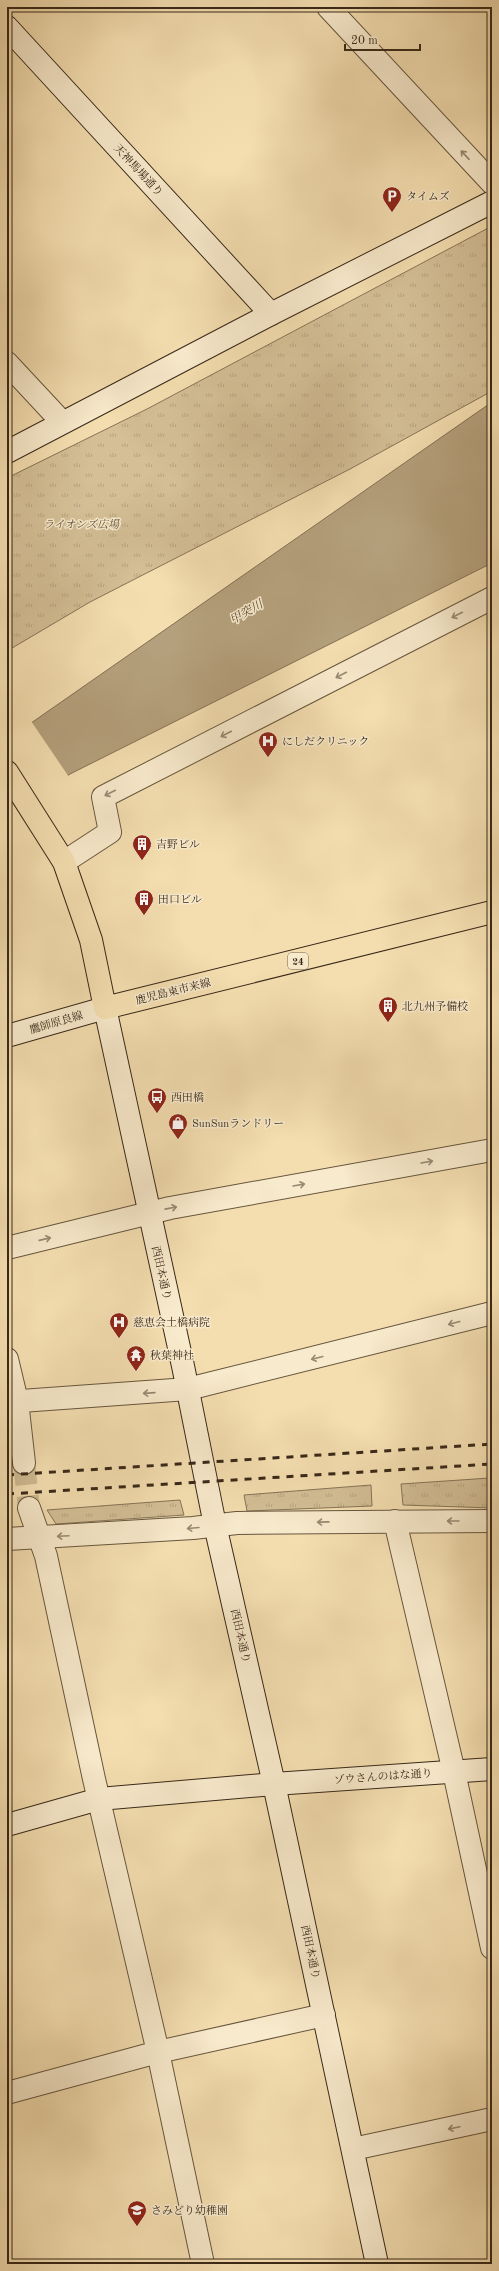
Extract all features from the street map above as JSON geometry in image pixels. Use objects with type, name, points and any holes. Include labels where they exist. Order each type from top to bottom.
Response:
[{"type":"main road","points":[[7,772],[43,826],[64,862],[91,940],[105,1008]]},
{"type":"main road","name":"鹿児島東市来線","points":[[105,1008],[492,912]]},
{"type":"street","points":[[328,7],[492,184]]},
{"type":"street","name":"天神馬場通り","points":[[7,27],[271,314]]},
{"type":"street","points":[[7,452],[271,314],[492,202]]},
{"type":"street","points":[[7,362],[62,422]]},
{"type":"street","points":[[64,862],[110,832],[103,797],[492,598]]},
{"type":"street","name":"鷹師原良線","points":[[7,1036],[105,1008]]},
{"type":"street","name":"西田本通り","points":[[105,1008],[188,1389],[215,1526],[274,1784],[377,2264]]},
{"type":"street","points":[[7,1248],[149,1213],[492,1150]]},
{"type":"street","points":[[12,1402],[188,1389],[492,1313]]},
{"type":"street","points":[[7,1359],[12,1402],[24,1463]]},
{"type":"street","points":[[29,1508],[46,1556],[99,1799],[158,2052],[202,2264]]},
{"type":"street","points":[[396,1521],[454,1772],[492,1948]]},
{"type":"street","points":[[7,1539],[215,1526],[396,1521],[492,1521]]},
{"type":"street","name":"ゾウさんのはな通り","points":[[7,1825],[99,1799],[274,1784],[492,1769]]},
{"type":"street","points":[[7,2093],[158,2052],[324,2015]]},
{"type":"street","points":[[353,2149],[492,2119]]},
{"type":"green space","name":"ライオンズ広場","points":[[492,226],[492,391],[350,469],[90,602],[7,651],[7,478],[147,409]]},
{"type":"green space","points":[[490,1478],[492,1508],[403,1505],[401,1484]]},
{"type":"green space","points":[[371,1485],[372,1506],[247,1511],[244,1495]]},
{"type":"green space","points":[[180,1500],[184,1515],[56,1524],[47,1510]]},
{"type":"water","name":"甲突川","points":[[492,402],[492,563],[70,774],[7,819],[11,737]]},
{"type":"pier","points":[[31,721],[69,777],[7,821],[7,737]]},
{"type":"tunnel","points":[[24,1463],[29,1508]]},
{"type":"railway","points":[[7,1475],[492,1444]]},
{"type":"railway","points":[[7,1494],[492,1464]]},
{"type":"place","name":"タイムズ","points":[[392,213]]},
{"type":"place","name":"にしだクリニック","points":[[268,758]]},
{"type":"place","name":"吉野ビル","points":[[142,861]]},
{"type":"place","name":"田口ビル","points":[[144,916]]},
{"type":"place","name":"北九州予備校","points":[[388,1023]]},
{"type":"place","name":"西田橋","points":[[157,1114]]},
{"type":"place","name":"SunSunランドリー","points":[[178,1140]]},
{"type":"place","name":"慈恵会土橋病院","points":[[119,1339]]},
{"type":"place","name":"秋葉神社","points":[[136,1372]]},
{"type":"place","name":"さみどり幼稚園","points":[[137,2227]]}]
